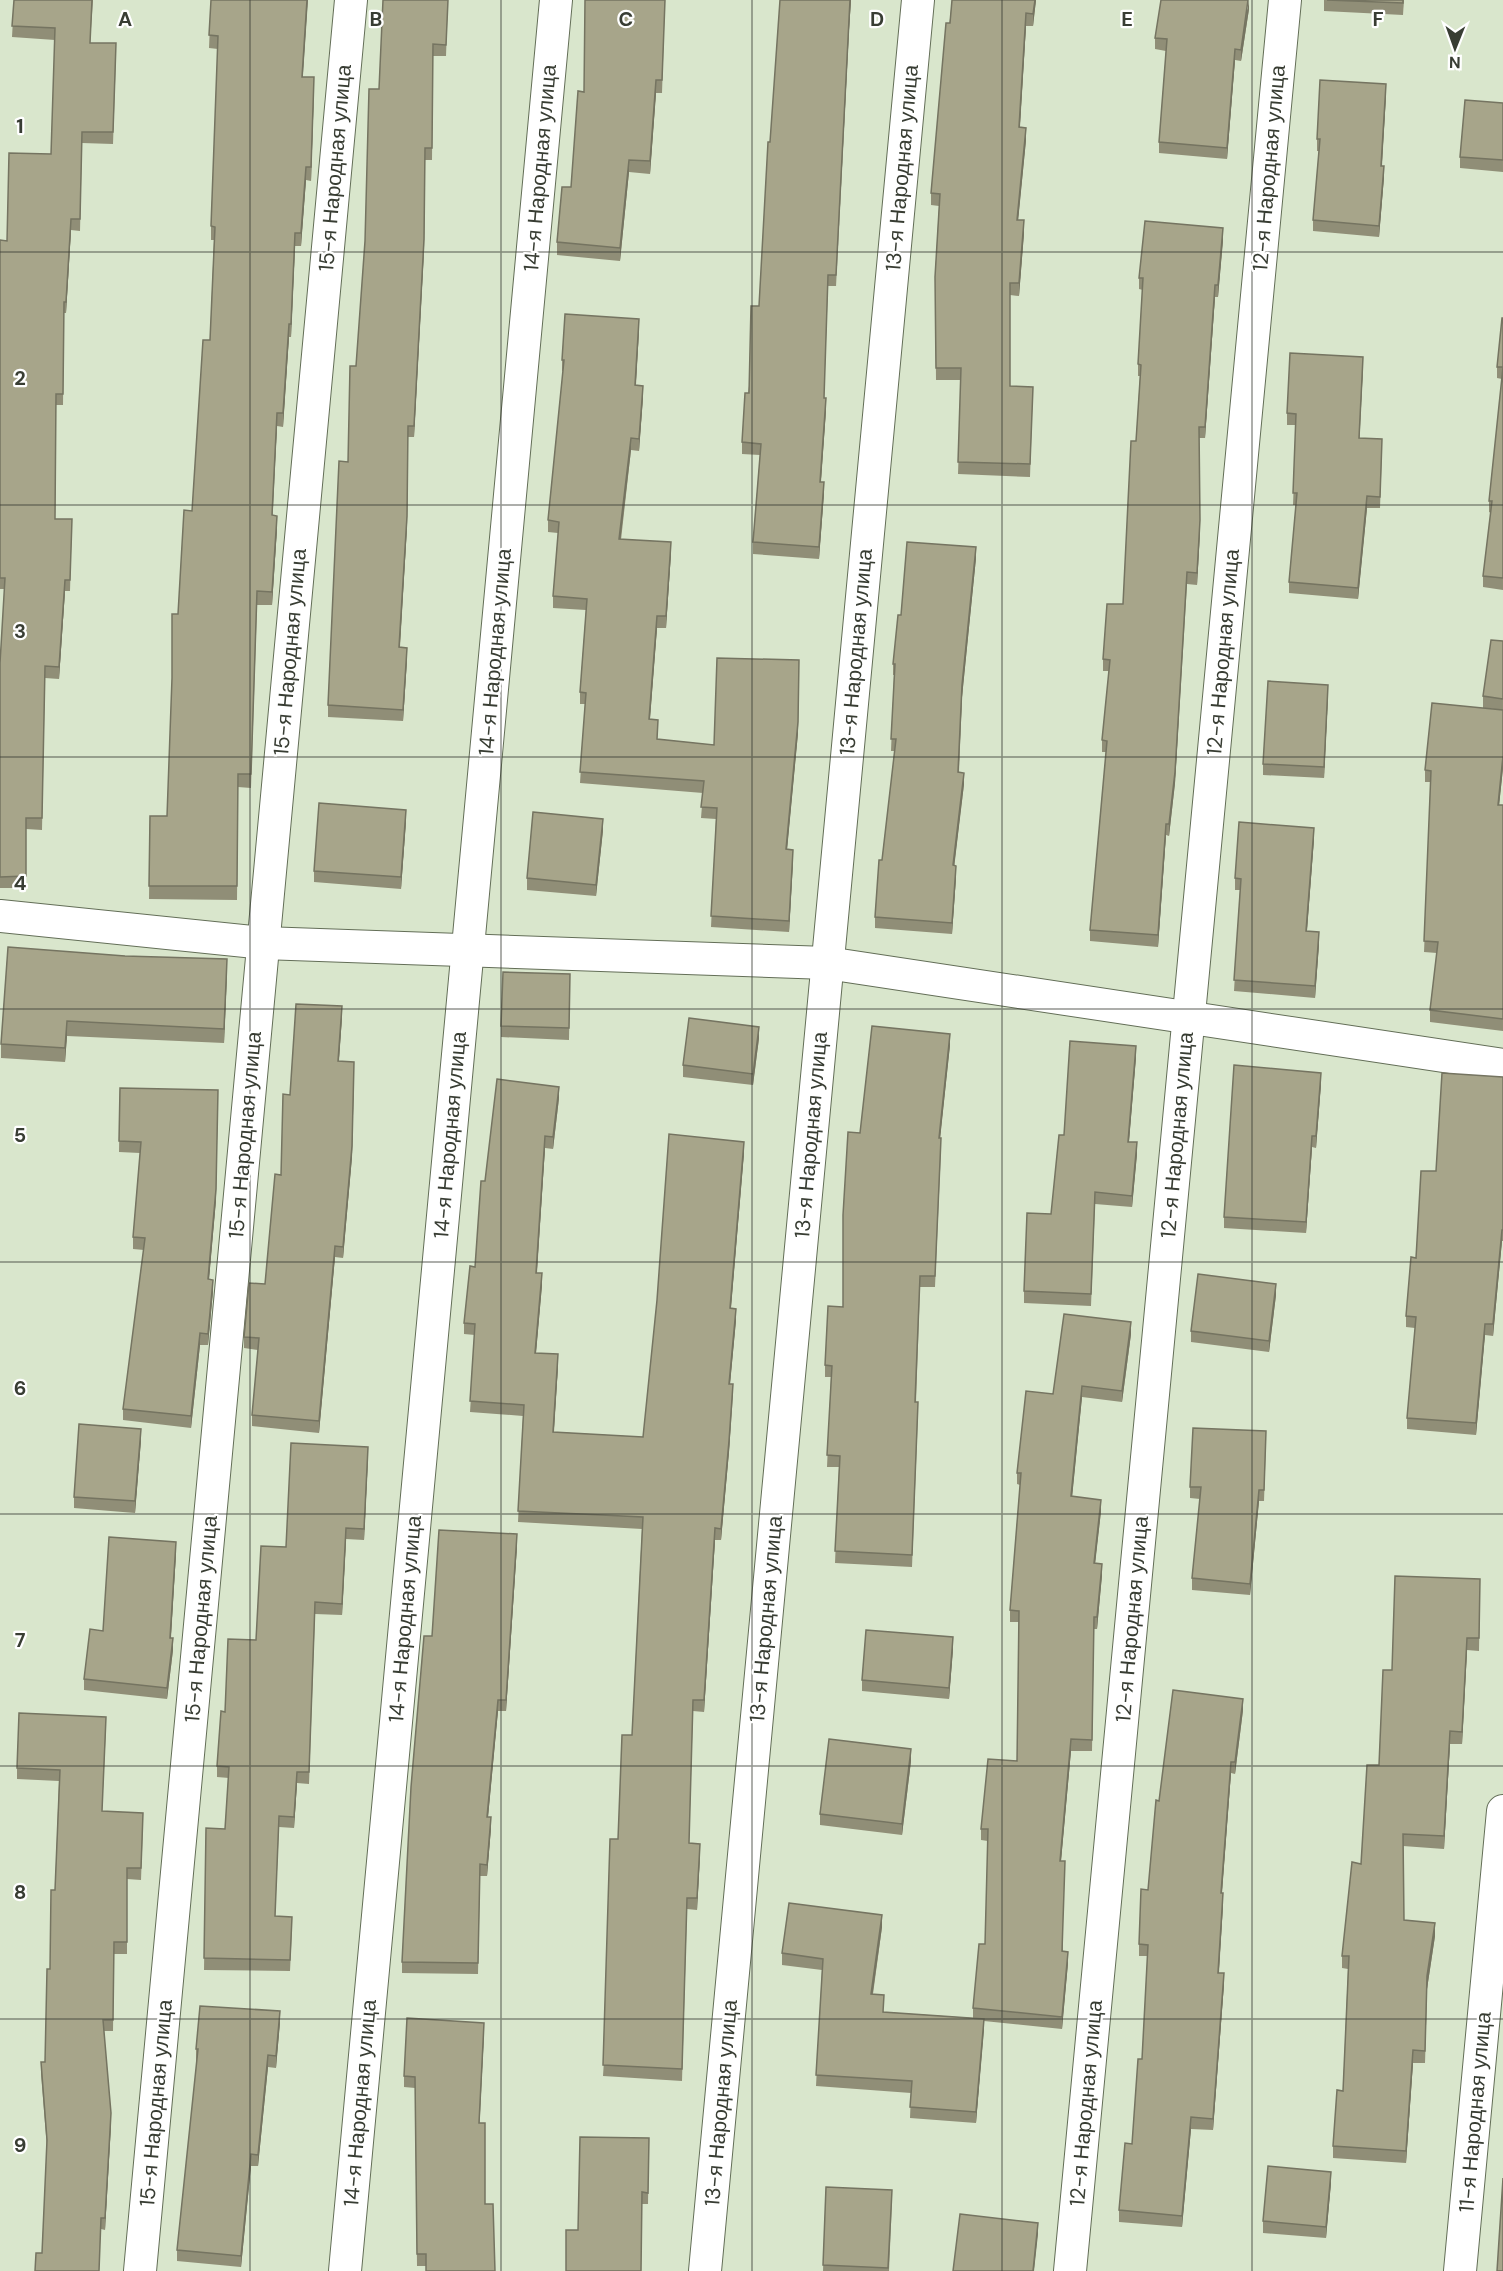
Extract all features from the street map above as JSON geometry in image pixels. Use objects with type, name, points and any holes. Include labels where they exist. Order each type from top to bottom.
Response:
[{"type":"street","name":"15-я Народная улица","points":[[140,2271],[351,0]]},
{"type":"street","name":"14-я Народная улица","points":[[345,2271],[556,0]]},
{"type":"street","name":"13-я Народная улица","points":[[705,2271],[918,0]]},
{"type":"street","name":"12-я Народная улица","points":[[1071,2271],[1285,0]]},
{"type":"street","points":[[0,916],[263,943],[827,963],[1503,1065]]},
{"type":"street","name":"11-я Народная улица","points":[[1460,2271],[1503,1811]]},
{"type":"building","points":[[14,0],[92,0],[90,43],[116,43],[113,132],[82,132],[80,219],[71,219],[66,302],[64,302],[63,394],[56,394],[55,519],[72,519],[70,580],[65,580],[59,667],[45,666],[42,818],[26,818],[26,876],[0,877],[0,663],[5,578],[0,578],[0,240],[7,241],[9,153],[51,154],[55,28],[12,26]]},
{"type":"building","points":[[211,0],[307,0],[302,77],[314,77],[311,167],[306,167],[301,233],[295,233],[291,324],[289,324],[283,413],[277,413],[272,515],[277,516],[272,592],[257,591],[251,774],[238,774],[237,886],[149,886],[150,816],[167,816],[172,614],[178,614],[184,510],[192,511],[203,340],[210,340],[215,227],[211,226],[218,36],[209,35]]},
{"type":"building","points":[[383,0],[448,0],[446,45],[433,44],[432,148],[425,148],[424,239],[414,426],[408,426],[407,516],[399,647],[407,648],[403,710],[328,705],[339,461],[348,462],[350,366],[356,366],[365,241],[369,89],[379,89]]},
{"type":"building","points":[[585,0],[665,0],[662,80],[656,80],[650,161],[629,160],[620,248],[557,242],[562,187],[571,187],[578,91],[584,92]]},
{"type":"building","points":[[780,0],[850,0],[836,275],[828,275],[824,398],[826,398],[820,482],[824,482],[819,547],[753,542],[761,444],[742,442],[745,393],[749,393],[751,306],[759,306],[768,142],[770,142]]},
{"type":"building","points":[[952,0],[1035,0],[1033,14],[1026,13],[1019,127],[1026,128],[1017,220],[1024,220],[1019,283],[1010,283],[1010,386],[1033,387],[1030,464],[958,462],[961,368],[936,368],[935,277],[940,194],[931,193],[946,23],[950,23]]},
{"type":"building","points":[[1161,0],[1248,0],[1241,50],[1235,49],[1227,148],[1159,142],[1167,39],[1155,38]]},
{"type":"building","points":[[1327,0],[1403,0],[1403,3]]},
{"type":"building","points":[[1320,80],[1386,84],[1381,166],[1384,166],[1379,226],[1313,220],[1320,139],[1317,139]]},
{"type":"building","points":[[1465,100],[1503,103],[1503,160],[1460,157]]},
{"type":"building","points":[[1145,221],[1223,228],[1218,285],[1215,285],[1205,427],[1199,427],[1200,520],[1197,573],[1187,572],[1175,772],[1169,824],[1166,824],[1158,935],[1090,930],[1107,741],[1102,740],[1110,660],[1103,659],[1107,604],[1123,604],[1131,441],[1136,441],[1141,365],[1138,364],[1143,278],[1139,278]]},
{"type":"building","points":[[565,314],[639,319],[635,385],[643,386],[639,439],[631,438],[619,539],[671,542],[666,616],[657,616],[649,719],[658,720],[657,739],[714,745],[717,658],[799,660],[798,722],[786,849],[793,850],[789,921],[711,916],[717,808],[701,807],[704,781],[580,772],[586,693],[580,692],[587,599],[553,596],[559,522],[548,520],[564,360],[562,360]]},
{"type":"building","points":[[1502,318],[1503,367],[1497,367]]},
{"type":"building","points":[[1290,353],[1363,357],[1359,438],[1382,439],[1380,497],[1367,496],[1358,588],[1289,582],[1297,493],[1293,493],[1296,414],[1287,413]]},
{"type":"building","points":[[1503,367],[1503,578],[1483,576],[1492,501],[1489,501]]},
{"type":"building","points":[[907,542],[976,547],[962,685],[958,772],[964,773],[953,865],[956,866],[952,923],[875,917],[879,860],[882,860],[896,739],[891,739],[895,664],[893,664],[898,615],[901,615]]},
{"type":"building","points":[[1491,640],[1503,641],[1503,699],[1483,696]]},
{"type":"building","points":[[1268,681],[1328,685],[1324,767],[1263,764]]},
{"type":"building","points":[[1432,703],[1503,710],[1503,756],[1498,805],[1503,805],[1503,1019],[1430,1010],[1438,942],[1424,941],[1431,771],[1425,770]]},
{"type":"building","points":[[319,803],[406,810],[401,877],[314,871]]},
{"type":"building","points":[[533,812],[603,819],[596,885],[527,878]]},
{"type":"building","points":[[1239,822],[1314,828],[1306,931],[1319,932],[1315,986],[1234,980],[1241,879],[1235,878]]},
{"type":"building","points":[[8,947],[125,956],[227,959],[224,1029],[67,1021],[65,1048],[1,1044]]},
{"type":"building","points":[[503,972],[570,974],[569,1028],[501,1026]]},
{"type":"building","points":[[296,1004],[342,1006],[338,1061],[354,1062],[352,1146],[343,1247],[335,1246],[319,1421],[252,1415],[259,1338],[244,1337],[249,1283],[265,1284],[275,1174],[281,1175],[283,1094],[290,1095]]},
{"type":"building","points":[[689,1018],[759,1027],[753,1074],[683,1065]]},
{"type":"building","points":[[872,1026],[950,1034],[939,1138],[941,1138],[935,1276],[920,1276],[912,1555],[835,1551],[840,1456],[827,1455],[832,1366],[825,1365],[828,1306],[843,1307],[843,1215],[848,1132],[860,1133]]},
{"type":"building","points":[[1070,1041],[1136,1046],[1128,1142],[1137,1142],[1132,1196],[1095,1192],[1091,1294],[1024,1291],[1027,1213],[1051,1214],[1059,1135],[1064,1135]]},
{"type":"building","points":[[1234,1065],[1321,1073],[1316,1136],[1312,1136],[1306,1222],[1224,1217]]},
{"type":"building","points":[[1442,1073],[1503,1077],[1503,1230],[1493,1324],[1485,1324],[1476,1423],[1407,1418],[1416,1317],[1406,1316],[1411,1257],[1416,1258],[1421,1171],[1436,1171]]},
{"type":"building","points":[[497,1079],[559,1087],[553,1137],[545,1136],[536,1273],[542,1273],[535,1353],[558,1354],[553,1432],[643,1437],[657,1300],[669,1134],[744,1142],[730,1308],[736,1309],[729,1384],[733,1384],[721,1529],[715,1528],[704,1700],[693,1700],[689,1843],[700,1844],[697,1898],[687,1898],[682,2069],[603,2065],[610,1839],[618,1839],[622,1735],[632,1735],[643,1517],[518,1511],[524,1405],[470,1401],[475,1324],[464,1323],[470,1266],[475,1267],[481,1181],[485,1181]]},
{"type":"building","points":[[120,1088],[218,1090],[216,1189],[208,1279],[213,1280],[208,1334],[200,1333],[191,1416],[123,1409],[145,1238],[133,1237],[141,1142],[119,1141]]},
{"type":"building","points":[[1198,1274],[1276,1284],[1269,1341],[1191,1331]]},
{"type":"building","points":[[1064,1314],[1131,1322],[1122,1391],[1082,1386],[1071,1496],[1101,1500],[1094,1563],[1102,1564],[1097,1617],[1094,1617],[1092,1740],[1071,1739],[1060,1861],[1065,1861],[1062,1951],[1068,1952],[1062,2017],[973,2008],[979,1944],[985,1944],[988,1829],[981,1829],[988,1759],[1017,1761],[1019,1611],[1010,1610],[1021,1473],[1017,1473],[1026,1391],[1053,1394]]},
{"type":"building","points":[[79,1424],[141,1429],[135,1501],[74,1497]]},
{"type":"building","points":[[1193,1428],[1266,1431],[1264,1490],[1259,1490],[1250,1584],[1192,1578],[1201,1487],[1190,1487]]},
{"type":"building","points":[[291,1443],[368,1447],[364,1529],[346,1528],[342,1604],[315,1602],[309,1772],[297,1772],[294,1817],[279,1816],[275,1916],[292,1917],[290,1960],[204,1958],[206,1828],[225,1829],[229,1767],[217,1766],[221,1711],[225,1712],[228,1639],[256,1640],[261,1546],[286,1547]]},
{"type":"building","points":[[439,1530],[517,1534],[506,1700],[498,1700],[487,1817],[491,1817],[487,1865],[480,1864],[478,1963],[402,1962],[411,1787],[424,1636],[432,1636]]},
{"type":"building","points":[[109,1537],[176,1542],[170,1638],[173,1638],[167,1688],[84,1679],[90,1629],[103,1631]]},
{"type":"building","points":[[1395,1576],[1480,1579],[1479,1638],[1467,1638],[1462,1732],[1450,1731],[1444,1836],[1403,1834],[1404,1920],[1435,1923],[1427,1976],[1425,2051],[1413,2050],[1406,2151],[1333,2146],[1337,2090],[1343,2091],[1349,1956],[1342,1956],[1352,1862],[1361,1864],[1367,1765],[1379,1765],[1383,1670],[1392,1670]]},
{"type":"building","points":[[866,1630],[953,1637],[949,1688],[862,1680]]},
{"type":"building","points":[[1173,1690],[1243,1699],[1235,1762],[1231,1762],[1221,1893],[1223,1893],[1218,1973],[1224,1973],[1213,2119],[1191,2117],[1182,2216],[1119,2210],[1125,2143],[1132,2144],[1138,2059],[1142,2059],[1148,1945],[1139,1944],[1141,1889],[1148,1890],[1156,1800],[1159,1801]]},
{"type":"building","points":[[19,1713],[106,1717],[102,1811],[143,1813],[141,1868],[127,1868],[127,1942],[114,1942],[113,2020],[103,2020],[111,2113],[105,2218],[101,2218],[99,2271],[35,2271],[36,2253],[42,2253],[47,2140],[41,2062],[45,2062],[51,1890],[55,1890],[60,1770],[17,1768]]},
{"type":"building","points":[[829,1739],[911,1749],[902,1824],[820,1814]]},
{"type":"building","points":[[789,1903],[882,1915],[871,1994],[884,1995],[883,2012],[984,2019],[976,2112],[910,2107],[912,2081],[816,2075],[823,1959],[782,1953]]},
{"type":"building","points":[[200,2006],[280,2011],[276,2056],[268,2055],[258,2155],[251,2154],[241,2256],[177,2250],[198,2049],[196,2049]]},
{"type":"building","points":[[407,2018],[484,2023],[479,2123],[485,2123],[485,2204],[493,2204],[495,2271],[426,2271],[426,2254],[417,2254],[415,2077],[404,2076]]},
{"type":"building","points":[[580,2137],[649,2138],[648,2193],[642,2192],[641,2271],[566,2271],[566,2230],[578,2230]]},
{"type":"building","points":[[1268,2166],[1331,2172],[1326,2227],[1263,2221]]},
{"type":"building","points":[[1503,2178],[1503,2271],[1497,2271]]},
{"type":"building","points":[[826,2187],[892,2190],[888,2268],[823,2265]]},
{"type":"building","points":[[960,2214],[1038,2223],[1033,2271],[953,2271]]}]
